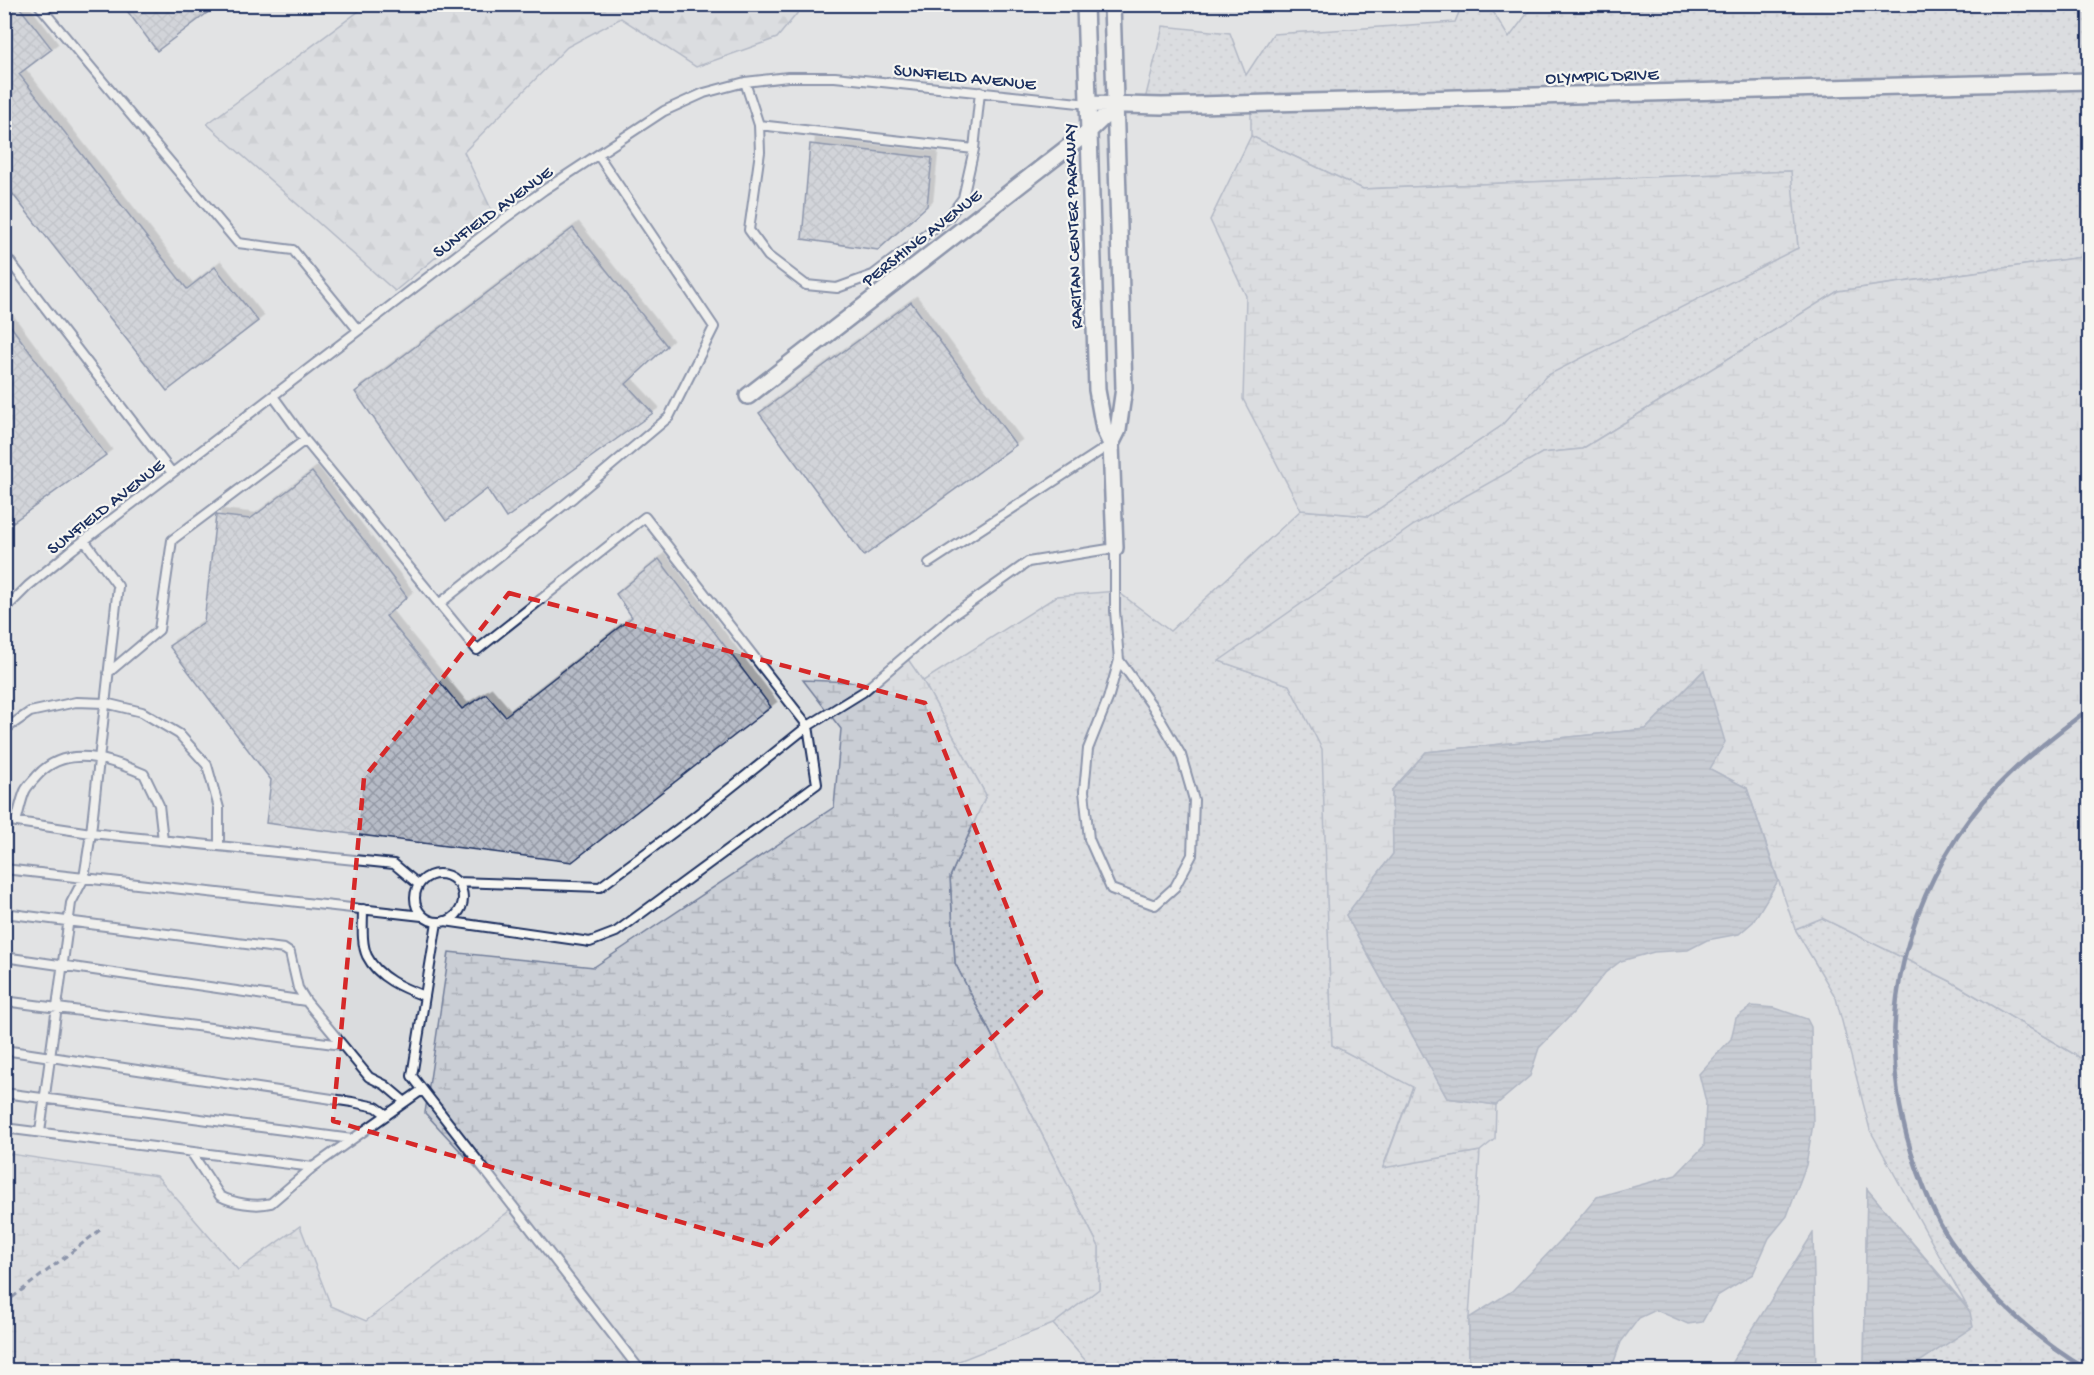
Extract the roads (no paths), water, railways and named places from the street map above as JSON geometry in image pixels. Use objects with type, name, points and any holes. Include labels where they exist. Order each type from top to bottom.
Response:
[{"type":"street","name":"RARITAN CENTER PARKWAY","points":[[1085,4],[1096,390],[1104,429],[1112,444]]},
{"type":"street","name":"RARITAN CENTER PARKWAY","points":[[1112,4],[1124,388],[1118,430],[1112,444],[1115,548]]},
{"type":"street","name":"OLYMPIC DRIVE","points":[[1088,104],[1221,105],[2090,81]]},
{"type":"street","name":"PERSHING AVENUE","points":[[748,396],[1089,131],[1115,106]]},
{"type":"lane","points":[[38,4],[238,243],[293,250],[358,330]]},
{"type":"lane","name":"SUNFIELD AVENUE","points":[[4,610],[50,567],[84,540],[504,219],[664,111],[704,93],[745,82],[788,77],[835,77],[1088,104]]},
{"type":"lane","points":[[745,82],[759,125],[760,152],[748,230],[768,256],[806,285],[837,288],[873,275],[949,217],[963,198],[974,149],[980,92]]},
{"type":"lane","points":[[759,125],[974,149]]},
{"type":"lane","points":[[439,604],[574,497],[669,417],[714,327],[598,154]]},
{"type":"lane","points":[[4,254],[172,473]]},
{"type":"lane","points":[[4,869],[422,916],[441,922],[590,942],[616,932],[818,784],[808,726],[645,517],[477,650],[305,440],[273,396]]},
{"type":"lane","points":[[108,673],[159,630],[172,540],[305,440]]},
{"type":"lane","points":[[929,563],[1112,444]]},
{"type":"lane","points":[[40,1132],[71,903],[84,878],[91,833],[118,586],[84,540]]},
{"type":"lane","points":[[422,916],[415,901],[415,893],[418,885],[430,876],[445,876],[456,882],[600,887],[694,817],[808,726],[863,692],[953,615],[1028,562],[1115,548],[1115,611],[1119,660],[1108,699],[1088,749],[1084,791],[1089,839],[1111,889],[1155,905],[1175,887],[1192,855],[1194,800],[1181,755],[1153,707],[1119,660]]},
{"type":"lane","points":[[4,730],[30,712],[76,702],[105,703],[142,712],[179,734],[207,765],[219,808],[219,846]]},
{"type":"lane","points":[[16,822],[26,789],[43,769],[67,757],[99,758],[113,760],[144,774],[159,805],[163,840]]},
{"type":"lane","points":[[4,820],[91,833],[394,864],[418,885]]},
{"type":"lane","points":[[441,922],[453,918],[462,905],[461,890],[456,882]]},
{"type":"lane","points":[[363,909],[363,936],[367,956],[384,977],[424,996]]},
{"type":"lane","points":[[4,913],[284,949],[290,953],[298,988],[306,1001],[369,1077],[385,1085],[405,1102]]},
{"type":"lane","points":[[441,922],[424,996],[412,1076],[640,1371]]},
{"type":"lane","points":[[4,960],[11,958],[306,1001]]},
{"type":"lane","points":[[4,1001],[342,1045]]},
{"type":"lane","points":[[4,1050],[352,1102],[376,1107],[387,1115]]},
{"type":"lane","points":[[191,1152],[220,1196],[227,1200],[263,1206],[271,1203],[313,1167],[422,1090]]},
{"type":"lane","points":[[4,1094],[352,1139]]},
{"type":"lane","points":[[4,1128],[313,1167]]},
{"type":"water","points":[[1704,670],[1725,742],[1710,769],[1747,788],[1778,881],[1753,922],[1739,934],[1707,940],[1688,950],[1654,952],[1621,961],[1605,973],[1574,1012],[1539,1048],[1530,1076],[1496,1105],[1447,1098],[1346,915],[1393,854],[1392,790],[1426,752],[1646,729]]},
{"type":"water","points":[[1752,1006],[1775,1008],[1807,1019],[1811,1027],[1813,1124],[1806,1165],[1787,1216],[1769,1238],[1753,1274],[1717,1296],[1702,1322],[1688,1324],[1656,1310],[1639,1318],[1621,1342],[1611,1370],[1469,1370],[1469,1318],[1512,1291],[1560,1241],[1597,1197],[1676,1175],[1704,1146],[1706,1102],[1699,1074],[1731,1039],[1736,1018]]},
{"type":"water","points":[[1867,1189],[1970,1312],[1973,1327],[1907,1370],[1864,1370]]},
{"type":"water","points":[[1813,1233],[1816,1370],[1727,1370]]},
{"type":"railway","points":[[2088,1370],[2048,1344],[2012,1313],[1979,1278],[1945,1232],[1923,1185],[1904,1124],[1896,1081],[1894,1039],[1897,997],[1905,956],[1918,915],[1935,876],[1957,837],[1985,799],[2001,782],[2035,751],[2090,708]]}]
